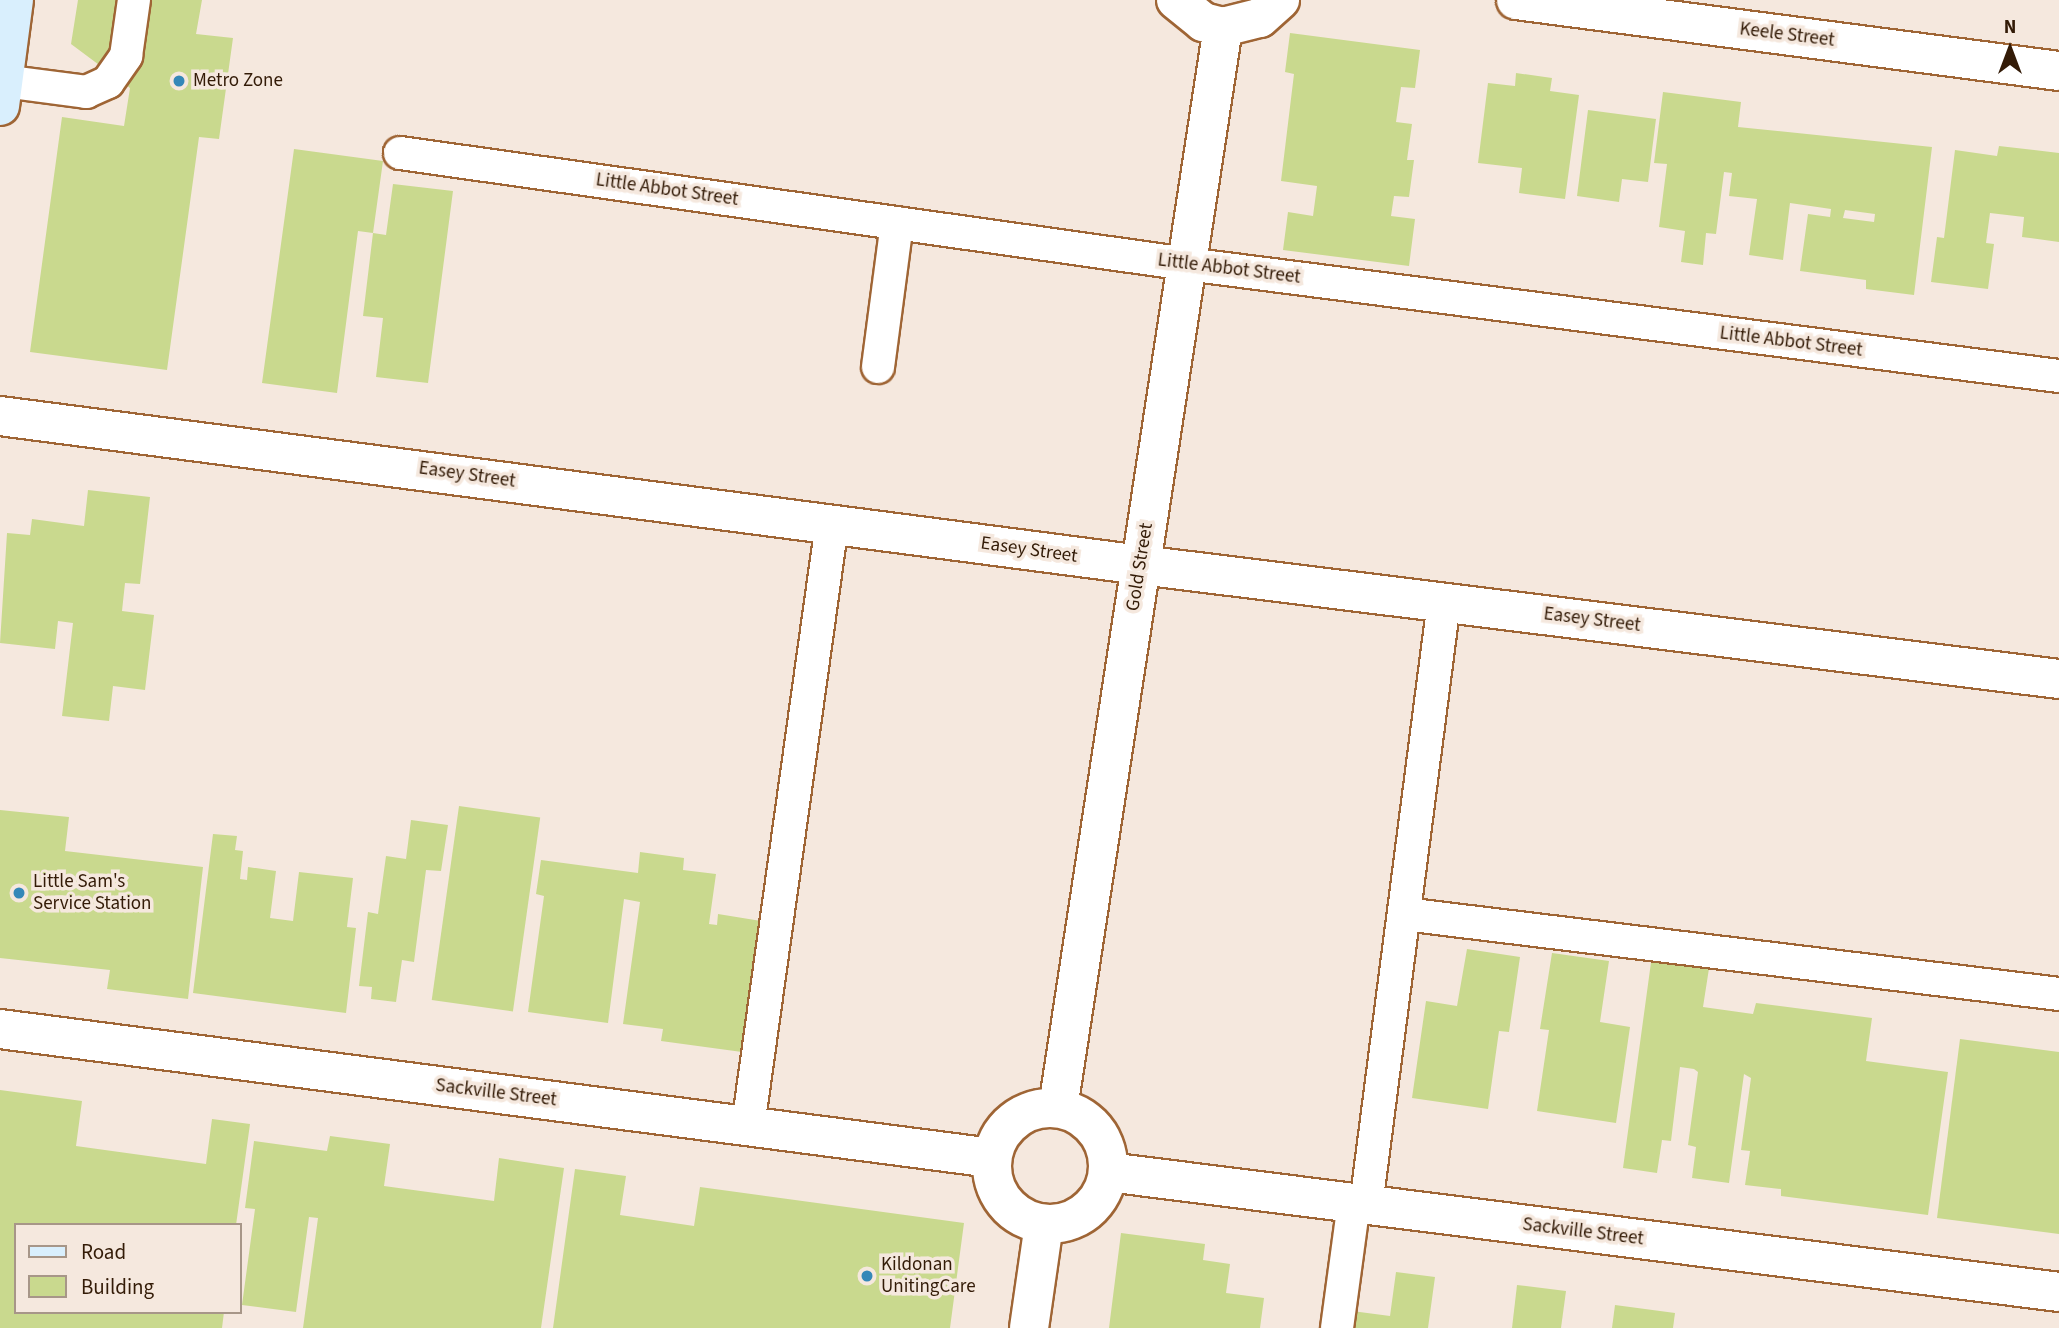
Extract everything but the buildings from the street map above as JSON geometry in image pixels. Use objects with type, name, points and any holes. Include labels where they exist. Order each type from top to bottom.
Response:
[{"type":"street","points":[[2,94],[14,0]]},
{"type":"street","points":[[1176,0],[1203,22],[1223,27],[1260,18],[1280,0]]},
{"type":"street","name":"Keele Street","points":[[1516,0],[2059,71]]},
{"type":"street","name":"Gold Street","points":[[1058,1108],[1223,27]]},
{"type":"street","name":"Easey Street","points":[[0,416],[1140,565],[2059,679]]},
{"type":"street","name":"Sackville Street","points":[[0,1029],[992,1158]]},
{"type":"street","points":[[1058,1108],[1075,1113],[1102,1137],[1108,1172],[1093,1206],[1062,1223],[1044,1224],[1026,1219],[1004,1201],[992,1176],[992,1158],[996,1140],[1022,1114],[1058,1108]]},
{"type":"street","name":"Sackville Street","points":[[1108,1172],[2059,1292]]},
{"type":"street","points":[[1029,1328],[1044,1224]]},
{"type":"lane","points":[[2,94],[86,92],[108,82],[126,56],[134,0]]},
{"type":"lane","name":"Little Abbot Street","points":[[400,153],[1186,264],[2059,376]]},
{"type":"lane","points":[[878,367],[897,223]]},
{"type":"lane","points":[[748,1126],[832,524]]},
{"type":"lane","points":[[1337,1328],[1360,1204],[1404,914],[1444,602]]},
{"type":"lane","points":[[1404,914],[2059,994]]},
{"type":"place","name":"Metro Zone","points":[[179,81]]},
{"type":"place","name":"Little Sam's Service Station","points":[[19,893]]},
{"type":"place","name":"Kildonan UnitingCare","points":[[867,1276]]}]
